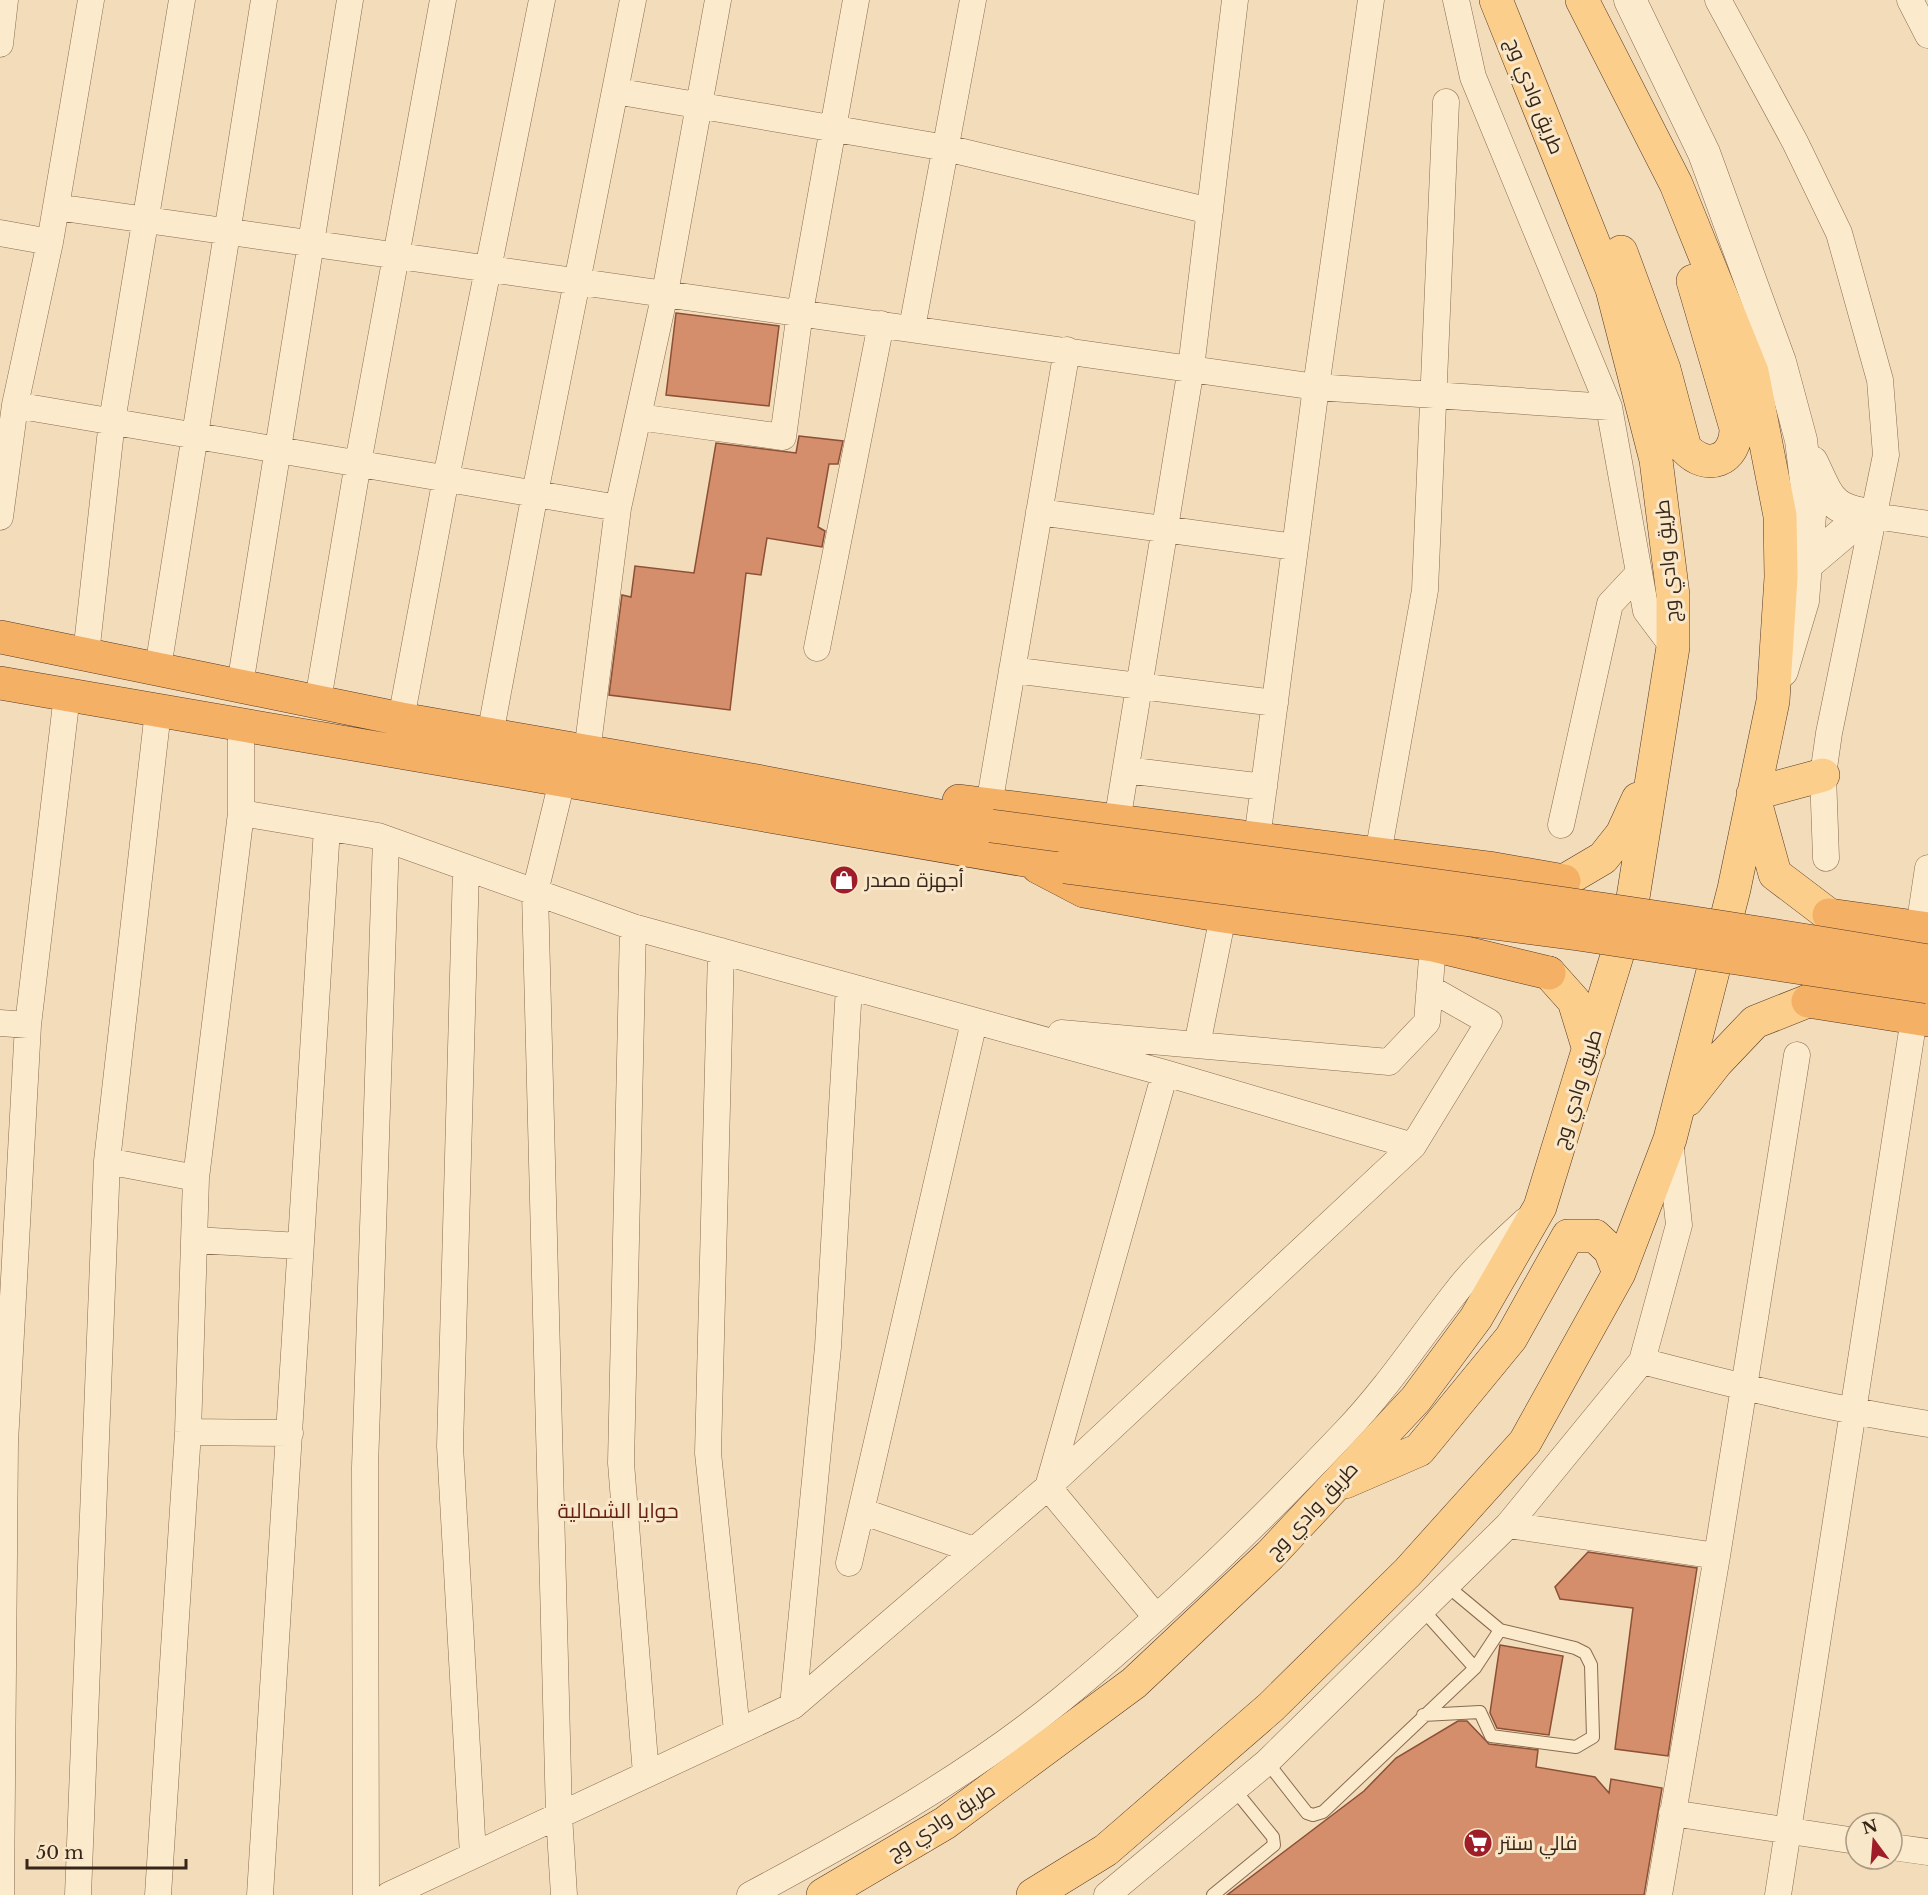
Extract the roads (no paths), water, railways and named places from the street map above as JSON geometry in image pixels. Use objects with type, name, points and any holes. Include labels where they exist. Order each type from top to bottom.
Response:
[{"type":"highway","points":[[0,637],[318,700],[400,719],[757,781],[1811,940],[1928,961]]},
{"type":"highway","points":[[0,683],[1065,867],[1578,934],[1928,987]]},
{"type":"highway","points":[[990,815],[1118,822],[1378,854],[1564,881]]},
{"type":"highway","points":[[1026,860],[1084,891],[1222,916],[1433,945],[1550,973]]},
{"type":"highway","points":[[1829,915],[1923,928]]},
{"type":"highway","points":[[1808,1001],[1921,1019]]},
{"type":"main road","name":"طريق وادي وج","points":[[822,1895],[945,1822],[1134,1683],[1270,1555],[1422,1390],[1476,1318],[1540,1207],[1631,910],[1673,647],[1673,595],[1656,460],[1612,289],[1496,0]]},
{"type":"main road","points":[[1556,150],[1591,190],[1626,262],[1664,369],[1685,448],[1700,460],[1719,459],[1733,447],[1736,428],[1699,296],[1652,181],[1612,106],[1581,0]]},
{"type":"main road","points":[[1033,1895],[1106,1850],[1271,1707],[1408,1572],[1524,1442],[1619,1273],[1674,1125],[1732,896],[1773,701],[1781,577],[1780,516],[1752,372],[1676,184],[1581,0]]},
{"type":"main road","points":[[1564,881],[1603,858],[1622,834],[1652,770]]},
{"type":"main road","points":[[1753,794],[1823,775]]},
{"type":"main road","points":[[1753,794],[1775,874],[1829,915]]},
{"type":"main road","points":[[1550,973],[1574,1001],[1589,1050]]},
{"type":"main road","points":[[1674,1125],[1716,1062],[1755,1022],[1808,1001]]},
{"type":"main road","points":[[1334,1486],[1419,1450],[1511,1338],[1568,1236],[1595,1236],[1610,1251],[1619,1273]]},
{"type":"street","points":[[0,44],[5,0]]},
{"type":"street","points":[[0,517],[15,405],[50,242],[90,0]]},
{"type":"street","points":[[86,654],[112,421],[182,0]]},
{"type":"street","points":[[158,668],[193,435],[264,0]]},
{"type":"street","points":[[240,685],[350,0]]},
{"type":"street","points":[[318,700],[358,463],[443,0]]},
{"type":"street","points":[[400,719],[542,0]]},
{"type":"street","points":[[490,735],[535,493],[633,0]]},
{"type":"street","points":[[587,752],[618,508],[664,293],[718,0]]},
{"type":"street","points":[[638,417],[783,437],[800,312],[856,0]]},
{"type":"street","points":[[912,328],[973,0]]},
{"type":"street","points":[[1118,822],[1191,368],[1235,0]]},
{"type":"street","points":[[1257,839],[1316,387],[1371,0]]},
{"type":"street","points":[[1456,0],[1473,77],[1609,407],[1646,611],[1673,647]]},
{"type":"street","points":[[1630,0],[1704,153],[1780,362],[1801,440],[1810,516],[1803,601],[1773,701]]},
{"type":"street","points":[[1718,0],[1795,142],[1839,233],[1880,380],[1886,455],[1829,733],[1823,775],[1826,858]]},
{"type":"street","points":[[1910,0],[1928,35]]},
{"type":"street","points":[[615,91],[946,148],[1210,211]]},
{"type":"street","points":[[1378,854],[1425,590],[1446,102]]},
{"type":"street","points":[[56,207],[1316,387],[1609,407]]},
{"type":"street","points":[[0,233],[50,242]]},
{"type":"street","points":[[817,648],[881,324]]},
{"type":"street","points":[[990,815],[1012,670],[1067,350]]},
{"type":"street","points":[[15,405],[618,508]]},
{"type":"street","points":[[1801,440],[1829,499],[1849,513],[1928,524]]},
{"type":"street","points":[[1039,512],[1295,547]]},
{"type":"street","points":[[1806,565],[1853,525],[1875,516]]},
{"type":"street","points":[[1561,825],[1610,604],[1639,573]]},
{"type":"street","points":[[1012,670],[1139,688],[1275,703]]},
{"type":"street","points":[[1,1895],[4,1442],[28,1025],[66,695]]},
{"type":"street","points":[[78,1895],[107,1161],[158,711]]},
{"type":"street","points":[[158,1895],[188,1432],[196,1178],[241,813],[241,725]]},
{"type":"street","points":[[1126,770],[1264,787]]},
{"type":"street","points":[[562,781],[534,892],[559,1815],[564,1895]]},
{"type":"street","points":[[241,813],[386,839],[633,927],[1165,1073],[1413,1146]]},
{"type":"street","points":[[260,1895],[327,828]]},
{"type":"street","points":[[366,1895],[365,1467],[386,839]]},
{"type":"street","points":[[466,868],[450,1446],[473,1855]]},
{"type":"street","points":[[1923,928],[1928,868]]},
{"type":"street","points":[[1197,1045],[1222,916]]},
{"type":"street","points":[[633,927],[621,1463],[646,1773]]},
{"type":"street","points":[[982,1024],[1389,1062],[1427,1022],[1433,945]]},
{"type":"street","points":[[720,951],[708,1453],[737,1731]]},
{"type":"street","points":[[793,1706],[828,1347],[849,987]]},
{"type":"street","points":[[389,1895],[793,1706],[1048,1487],[1413,1146],[1490,1022],[1431,989]]},
{"type":"street","points":[[1778,1895],[1921,1019]]},
{"type":"street","points":[[0,1023],[28,1025]]},
{"type":"street","points":[[849,1563],[982,1024]]},
{"type":"street","points":[[1659,1895],[1718,1556],[1797,1055]]},
{"type":"street","points":[[1048,1487],[1165,1073]]},
{"type":"street","points":[[1107,1895],[1267,1762],[1508,1525],[1642,1361],[1679,1225],[1674,1125]]},
{"type":"street","points":[[107,1161],[196,1178]]},
{"type":"street","points":[[750,1895],[842,1845],[959,1774],[1061,1700],[1255,1527],[1350,1426],[1406,1362],[1456,1291],[1490,1254],[1540,1207]]},
{"type":"street","points":[[195,1240],[300,1246]]},
{"type":"street","points":[[1642,1361],[1743,1388],[1855,1413],[1928,1424]]},
{"type":"street","points":[[188,1432],[290,1433]]},
{"type":"street","points":[[1048,1487],[1156,1617]]},
{"type":"street","points":[[861,1511],[974,1550]]},
{"type":"street","points":[[1508,1525],[1718,1556]]},
{"type":"street","points":[[1672,1813],[1844,1839]]},
{"type":"street","points":[[1904,1849],[1928,1852]]},
{"type":"lane","points":[[1423,1715],[1480,1712],[1491,1736],[1576,1747],[1593,1737],[1591,1665],[1585,1653],[1575,1648],[1500,1630],[1446,1585]]},
{"type":"lane","points":[[1422,1609],[1475,1668]]},
{"type":"lane","points":[[1267,1762],[1307,1813],[1313,1815],[1323,1812],[1475,1668],[1500,1630]]},
{"type":"lane","points":[[1213,1895],[1274,1845],[1273,1837],[1234,1789]]},
{"type":"place","name":"أجهزة مصدر","points":[[844,880]]},
{"type":"place","name":"فالي سنتر","points":[[1478,1843]]},
{"type":"district","name":"حوايا الشمالية","points":[[618,1511]]}]
